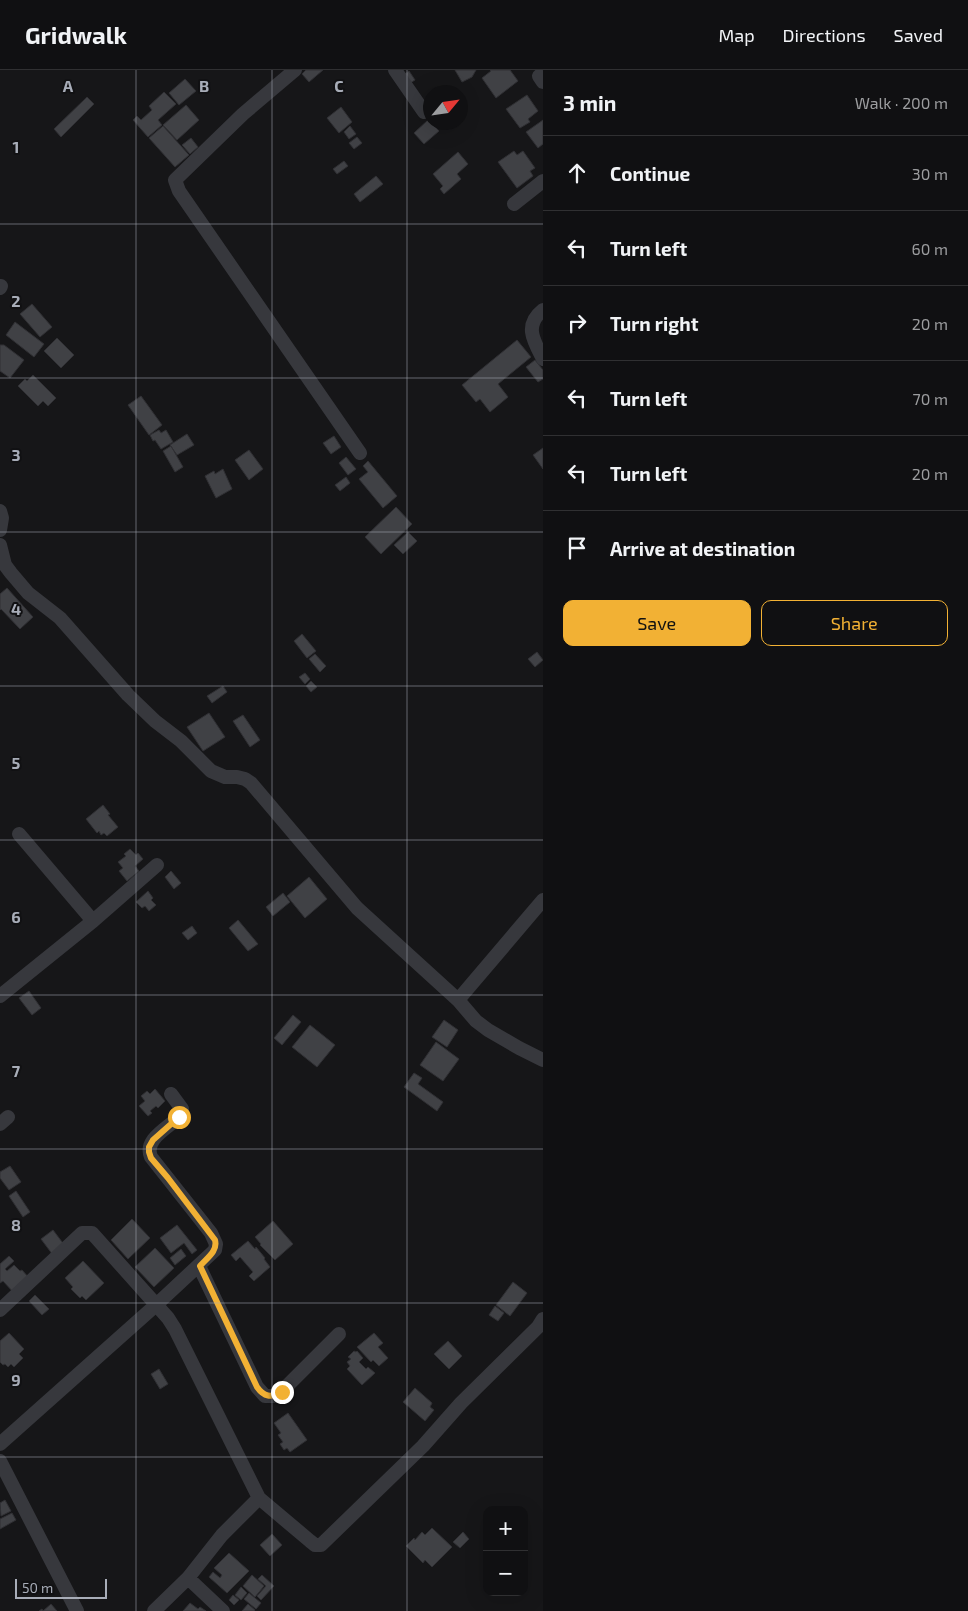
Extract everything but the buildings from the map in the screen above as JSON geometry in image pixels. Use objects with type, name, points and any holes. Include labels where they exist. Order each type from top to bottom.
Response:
[{"type":"street","points":[[295,70],[243,114],[175,180],[179,191],[360,453]]},
{"type":"street","points":[[396,70],[423,110]]},
{"type":"street","points":[[514,204],[543,181]]},
{"type":"street","points":[[543,310],[536,316],[532,326],[532,335],[543,359]]},
{"type":"street","points":[[0,511],[2,518],[0,530]]},
{"type":"street","points":[[0,545],[10,573],[28,593],[60,618],[128,695],[155,721],[181,741],[211,771],[218,775],[245,779],[251,783],[358,908],[458,1000],[476,1021],[488,1030],[543,1060]]},
{"type":"street","points":[[19,834],[93,921]]},
{"type":"street","points":[[0,996],[93,921],[157,865]]},
{"type":"street","points":[[458,1000],[543,900]]},
{"type":"street","points":[[0,1444],[200,1266],[215,1250],[215,1240],[151,1158],[149,1152],[149,1147],[153,1140],[182,1114],[181,1106],[171,1094]]},
{"type":"street","points":[[0,1310],[82,1234],[92,1233],[168,1318],[181,1340],[259,1498],[315,1545],[321,1544],[423,1446],[461,1402],[538,1327],[543,1319]]},
{"type":"street","points":[[200,1266],[257,1387],[264,1396],[274,1396],[282,1392],[339,1334]]},
{"type":"street","points":[[0,1461],[77,1611]]},
{"type":"street","points":[[154,1611],[188,1578],[222,1535],[259,1498]]},
{"type":"street","points":[[188,1578],[223,1611]]},
{"type":"route","points":[[179,1117],[150,1143],[149,1152],[151,1158],[215,1240],[215,1250],[200,1266],[257,1387],[264,1396],[274,1396],[282,1392]]}]
